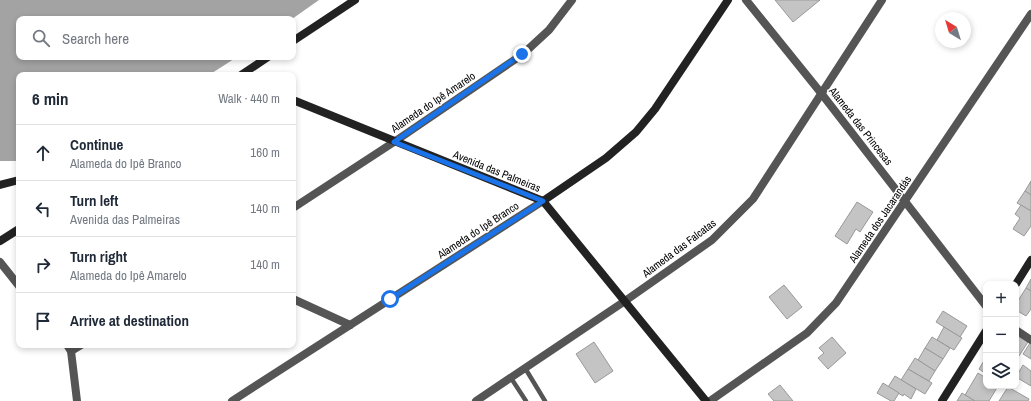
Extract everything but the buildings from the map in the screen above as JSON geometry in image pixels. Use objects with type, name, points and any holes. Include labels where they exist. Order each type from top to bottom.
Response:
[{"type":"street","points":[[296,39],[355,0]]},
{"type":"street","name":"Alameda do Ipê Amarelo","points":[[296,206],[394,142],[528,50],[549,30],[572,0]]},
{"type":"street","name":"Alameda do Ipê Branco","points":[[232,401],[543,201],[606,158],[636,132],[655,109],[728,0]]},
{"type":"street","name":"Alameda das Princesas","points":[[746,0],[905,200],[983,302]]},
{"type":"street","name":"Alameda das Falcatas","points":[[476,401],[625,301],[712,240],[742,211],[753,199],[882,0]]},
{"type":"street","name":"Alameda dos Jacarandás","points":[[710,401],[807,333],[836,303],[1031,14]]},
{"type":"street","points":[[246,72],[264,60]]},
{"type":"street","name":"Avenida das Palmeiras","points":[[296,101],[543,201],[706,401]]},
{"type":"street","points":[[0,185],[16,181]]},
{"type":"street","points":[[0,241],[16,231]]},
{"type":"street","points":[[1018,281],[1031,260]]},
{"type":"street","points":[[0,262],[16,282]]},
{"type":"street","points":[[296,300],[350,325]]},
{"type":"street","points":[[1019,332],[1031,340]]},
{"type":"street","points":[[942,401],[983,336]]},
{"type":"street","points":[[69,348],[76,401]]},
{"type":"lane","points":[[525,368],[545,401]]},
{"type":"lane","points":[[511,378],[526,401]]},
{"type":"shaded area","points":[[0,0],[319,0],[296,16],[16,16],[16,60],[232,60],[214,72],[16,72],[16,161],[0,161]]},
{"type":"route","points":[[390,299],[543,201],[394,142],[522,54]]}]
